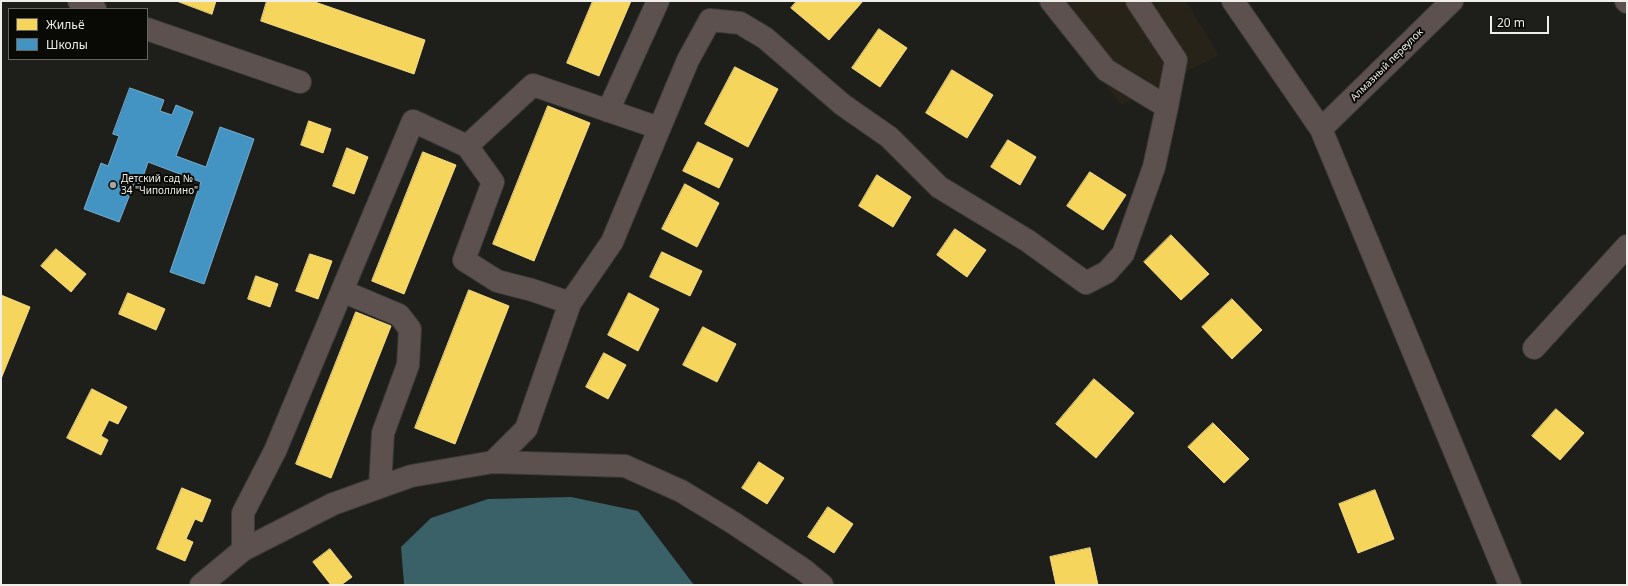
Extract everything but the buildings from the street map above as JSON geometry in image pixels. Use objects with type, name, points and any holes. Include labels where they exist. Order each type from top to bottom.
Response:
[{"type":"street","points":[[79,1],[93,8]]},
{"type":"street","points":[[608,110],[658,1]]},
{"type":"street","points":[[1051,1],[1106,70],[1167,108]]},
{"type":"street","points":[[493,462],[526,429],[570,303],[612,242],[688,60],[710,20],[740,23],[765,38],[843,105],[889,136],[939,187],[1028,241],[1086,283],[1107,272],[1123,254],[1154,167],[1176,60],[1137,1]]},
{"type":"street","points":[[1233,1],[1321,130],[1510,585]]},
{"type":"street","name":"Алмазный переулок","points":[[1321,130],[1452,1]]},
{"type":"street","points":[[148,29],[300,82]]},
{"type":"street","points":[[467,146],[533,85],[659,128]]},
{"type":"street","points":[[243,550],[243,513],[275,451],[413,121],[467,146],[494,182],[464,260],[497,281],[532,290],[570,303]]},
{"type":"street","points":[[1534,348],[1627,246]]},
{"type":"street","points":[[342,291],[399,315],[410,329],[408,365],[383,433],[380,487]]},
{"type":"street","points":[[200,585],[243,550],[334,504],[410,476],[493,462],[625,466],[681,491],[732,522],[804,570],[822,585]]},
{"type":"shaded area","points":[[1042,1],[1186,1],[1219,55],[1121,105]]},
{"type":"water","points":[[571,497],[638,511],[694,585],[404,584],[401,547],[431,518],[488,499]]},
{"type":"place","name":"Детский сад № 34 \"Чиполлино\"","points":[[113,185]]}]
